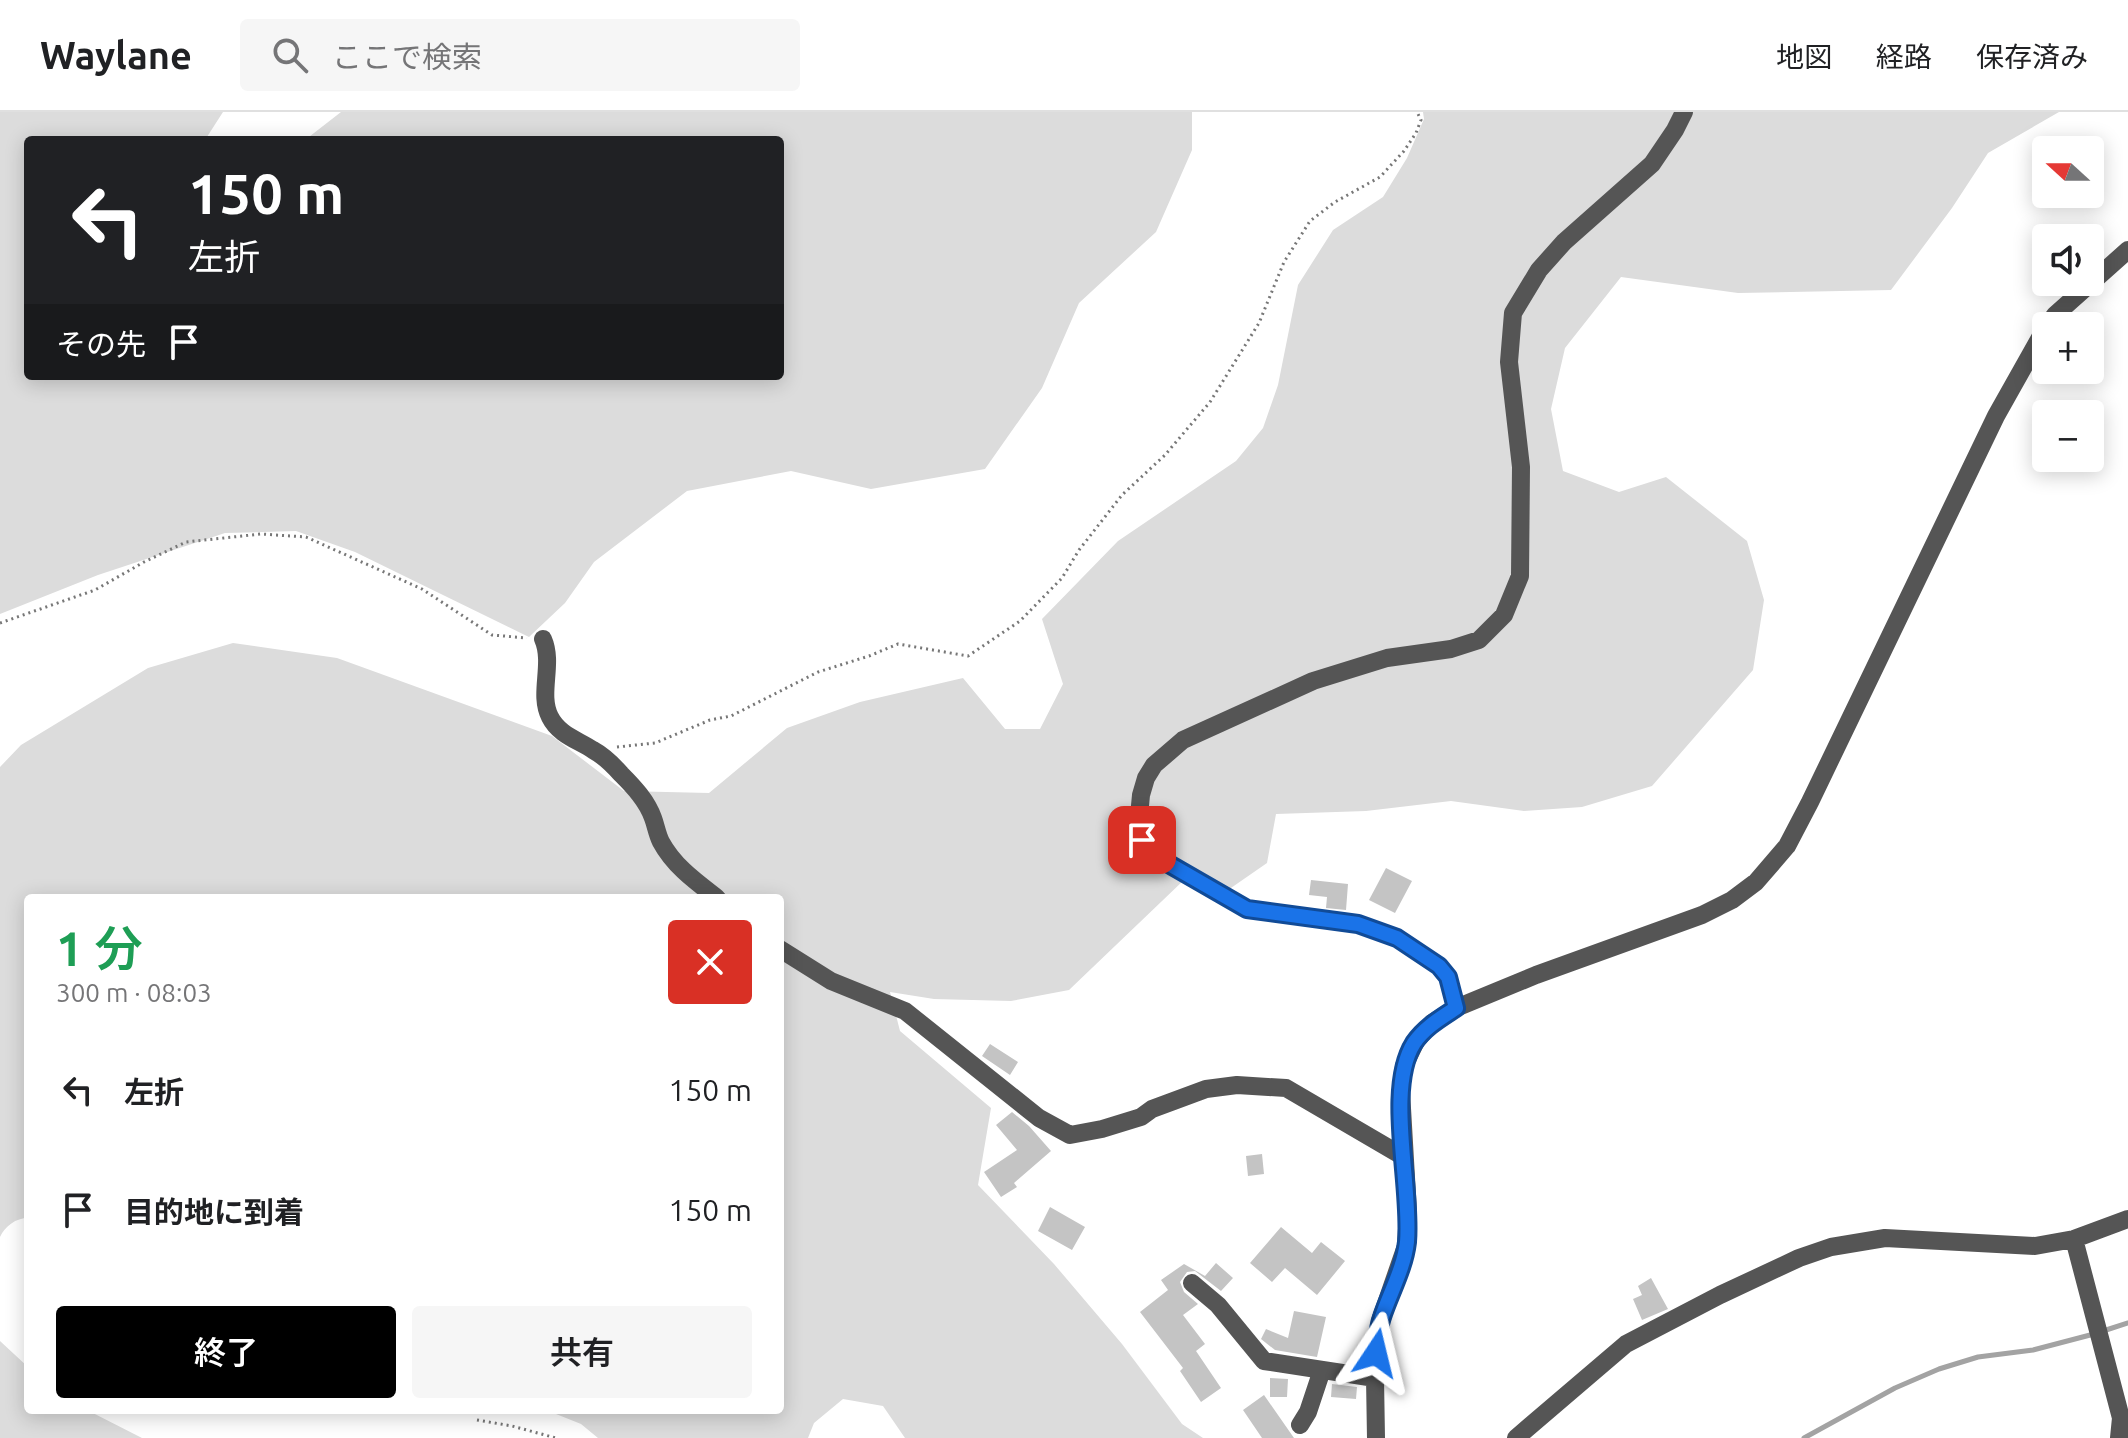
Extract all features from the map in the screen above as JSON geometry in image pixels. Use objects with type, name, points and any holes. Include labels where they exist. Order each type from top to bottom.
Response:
[{"type":"street","points":[[1456,1008],[1448,977],[1439,966],[1397,938],[1358,924],[1247,909],[1155,856],[1146,848],[1138,827],[1141,795],[1154,765],[1183,740],[1313,681],[1387,658],[1451,649],[1479,640],[1504,615],[1520,576],[1521,467],[1509,362],[1513,313],[1539,270],[1564,242],[1652,164],[1684,112]]},
{"type":"street","points":[[2058,312],[2128,250]]},
{"type":"street","points":[[1376,1438],[1375,1378],[1380,1321],[1406,1246],[1408,1212],[1401,1091],[1404,1066],[1416,1041],[1432,1023],[1456,1008],[1536,975],[1702,915],[1732,900],[1756,882],[1787,846],[1810,802],[1996,416],[2032,351]]},
{"type":"street","points":[[543,639],[548,652],[546,710],[551,721],[559,730],[593,749],[622,774],[644,799],[659,839],[672,858],[686,874],[712,894]]},
{"type":"street","points":[[784,952],[831,981],[905,1011],[1039,1118],[1070,1135],[1141,1117],[1152,1109],[1206,1089],[1237,1085],[1286,1088],[1404,1157]]},
{"type":"street","points":[[1516,1438],[1626,1344],[1799,1258],[1831,1247],[1885,1238],[2035,1246],[2074,1239],[2128,1219]]},
{"type":"street","points":[[2074,1239],[2121,1418],[2119,1438]]},
{"type":"street","points":[[1192,1283],[1218,1305],[1264,1361],[1375,1378]]},
{"type":"street","points":[[1300,1425],[1308,1412],[1322,1370]]},
{"type":"path","points":[[593,749],[655,743],[710,720],[731,716],[818,672],[898,644],[968,656],[1020,621],[1062,578],[1079,550],[1122,495],[1165,455],[1210,402],[1259,323],[1295,242],[1310,221],[1335,202],[1380,177],[1416,133],[1421,120],[1417,112]]},
{"type":"path","points":[[0,623],[95,590],[186,542],[261,534],[306,537],[345,553],[422,589],[492,635],[543,639]]},
{"type":"path","points":[[477,1420],[556,1438]]},
{"type":"shaded area","points":[[0,112],[223,112],[208,136],[24,136],[24,380],[784,380],[784,136],[310,136],[341,112],[1192,112],[1192,150],[1156,232],[1079,303],[1042,388],[985,469],[871,489],[791,471],[687,491],[594,562],[565,603],[529,637],[355,552],[296,531],[225,533],[98,575],[0,614]]},
{"type":"shaded area","points":[[1423,112],[2059,112],[1988,153],[1952,208],[1891,290],[1738,293],[1621,277],[1565,348],[1551,409],[1563,471],[1619,492],[1666,477],[1747,541],[1764,600],[1753,670],[1652,786],[1582,807],[1524,811],[1451,801],[1366,811],[1276,814],[1267,863],[1228,890],[1185,879],[1069,990],[1011,1001],[934,999],[890,992],[900,1031],[991,1108],[978,1185],[1054,1264],[1122,1344],[1182,1424],[1203,1438],[905,1438],[883,1406],[843,1399],[814,1423],[808,1438],[598,1438],[581,1424],[556,1414],[784,1414],[784,894],[24,894],[24,1218],[11,1223],[0,1237],[0,767],[21,745],[148,668],[233,643],[337,658],[552,736],[624,791],[709,793],[787,728],[860,702],[963,678],[1005,729],[1040,729],[1063,684],[1042,619],[1118,541],[1236,461],[1263,428],[1278,385],[1298,285],[1333,230],[1383,197],[1407,158],[1424,119]]},
{"type":"shaded area","points":[[0,1341],[24,1363],[24,1414],[95,1414],[142,1438],[0,1438]]},
{"type":"building","points":[[1386,868],[1412,881],[1395,913],[1369,900]]},
{"type":"building","points":[[1311,880],[1348,884],[1346,910],[1326,908],[1327,897],[1309,895]]},
{"type":"building","points":[[990,1044],[1018,1062],[1010,1075],[982,1056]]},
{"type":"building","points":[[1012,1112],[1051,1151],[1014,1183],[1017,1187],[1001,1197],[984,1172],[1017,1150],[996,1125]]},
{"type":"building","points":[[1262,1154],[1264,1174],[1248,1176],[1246,1156]]},
{"type":"building","points":[[1050,1207],[1085,1227],[1072,1250],[1038,1231]]},
{"type":"building","points":[[1281,1227],[1312,1253],[1321,1242],[1345,1261],[1317,1295],[1285,1268],[1272,1282],[1250,1263]]},
{"type":"building","points":[[1216,1263],[1233,1278],[1221,1291],[1195,1271],[1187,1272],[1180,1282],[1184,1292],[1198,1304],[1183,1315],[1205,1344],[1196,1351],[1221,1388],[1201,1402],[1180,1371],[1183,1368],[1140,1312],[1168,1290],[1161,1280],[1184,1264],[1205,1276]]},
{"type":"building","points":[[1651,1278],[1668,1309],[1642,1320],[1633,1299],[1642,1295],[1638,1286]]},
{"type":"building","points":[[1294,1311],[1326,1317],[1317,1357],[1275,1350],[1261,1339],[1266,1329],[1288,1338]]},
{"type":"building","points":[[1270,1378],[1288,1379],[1287,1397],[1270,1397]]},
{"type":"building","points":[[1332,1384],[1357,1387],[1356,1399],[1331,1397]]},
{"type":"building","points":[[1264,1395],[1294,1438],[1262,1438],[1243,1410]]},
{"type":"waterway","points":[[2103,1331],[2128,1323]]},
{"type":"waterway","points":[[1804,1438],[1895,1388],[1939,1369],[1978,1357],[2033,1350],[2094,1334]]},
{"type":"route","points":[[1142,840],[1155,856],[1247,909],[1358,924],[1397,938],[1421,952],[1448,977],[1456,1008],[1432,1023],[1416,1041],[1404,1066],[1401,1091],[1408,1212],[1406,1246],[1380,1321],[1376,1353]]}]
